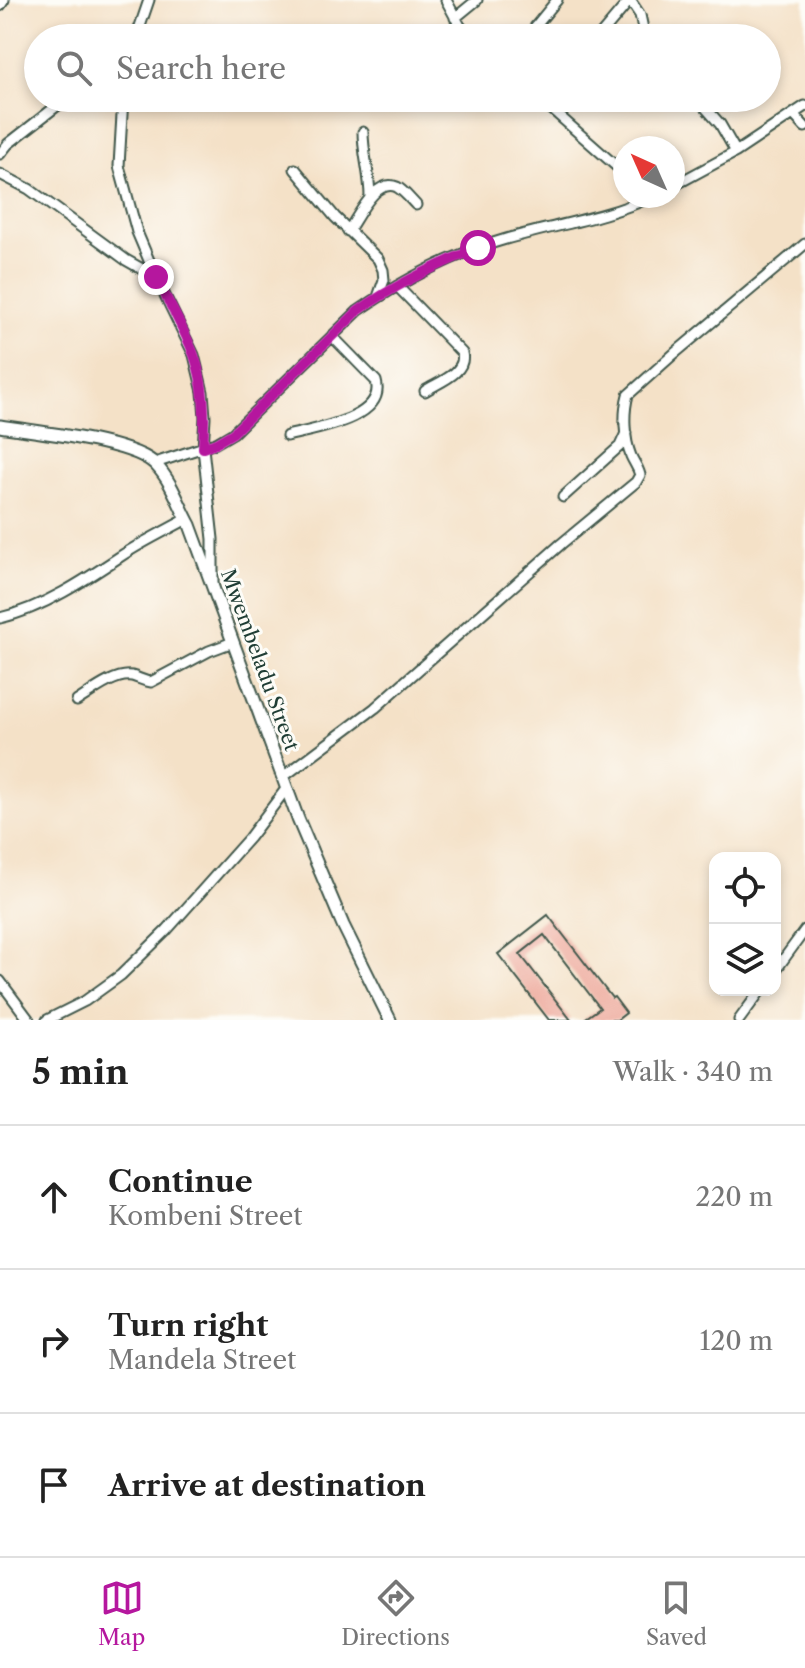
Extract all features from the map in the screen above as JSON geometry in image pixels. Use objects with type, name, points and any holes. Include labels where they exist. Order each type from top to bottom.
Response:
[{"type":"street","points":[[0,6],[4,0]]},
{"type":"street","points":[[141,24],[149,0]]},
{"type":"street","points":[[446,0],[460,24]]},
{"type":"street","points":[[455,18],[477,0]]},
{"type":"street","points":[[537,24],[557,0]]},
{"type":"street","points":[[610,24],[630,0],[642,24]]},
{"type":"street","points":[[685,180],[736,152],[805,106]]},
{"type":"street","points":[[0,154],[49,112]]},
{"type":"street","points":[[122,112],[119,166],[137,232],[194,355],[203,392],[203,448],[213,539],[213,586]]},
{"type":"street","points":[[556,112],[613,163]]},
{"type":"street","points":[[709,112],[736,152]]},
{"type":"street","points":[[794,115],[805,127]]},
{"type":"street","points":[[363,132],[370,197]]},
{"type":"street","points":[[295,169],[348,231],[378,259],[384,280],[378,297]]},
{"type":"street","points":[[0,174],[29,189],[126,260],[156,277]]},
{"type":"street","points":[[348,231],[370,197],[382,188],[390,185],[398,188],[416,205]]},
{"type":"street","points":[[0,426],[104,443],[143,455],[155,463],[203,448],[233,433],[358,311],[397,286],[478,248],[623,208]]},
{"type":"street","points":[[47,1020],[85,1001],[121,975],[166,931],[249,838],[285,783],[636,482],[640,475],[631,456],[626,433],[626,403],[633,390],[805,244]]},
{"type":"street","points":[[397,286],[462,353],[464,359],[454,374],[425,391]]},
{"type":"street","points":[[287,436],[354,417],[375,401],[379,390],[376,381],[332,336]]},
{"type":"street","points":[[563,497],[620,446],[626,433]]},
{"type":"street","name":"Mwembeladu Street","points":[[155,463],[187,519],[285,783],[343,925],[390,1020]]},
{"type":"street","points":[[0,618],[21,613],[91,578],[122,555],[187,519]]},
{"type":"street","points":[[77,701],[106,683],[123,677],[132,676],[151,682],[209,651],[233,642]]},
{"type":"street","points":[[781,963],[805,930]]},
{"type":"street","points":[[0,981],[29,1020]]},
{"type":"street","points":[[739,1020],[757,996]]},
{"type":"building","points":[[548,915],[626,1013],[617,1020],[583,1020],[600,1008],[544,935],[520,954],[571,1020],[549,1020],[498,954]]},
{"type":"route","points":[[156,277],[194,355],[203,392],[203,448],[233,433],[358,311],[441,263],[478,248]]}]
